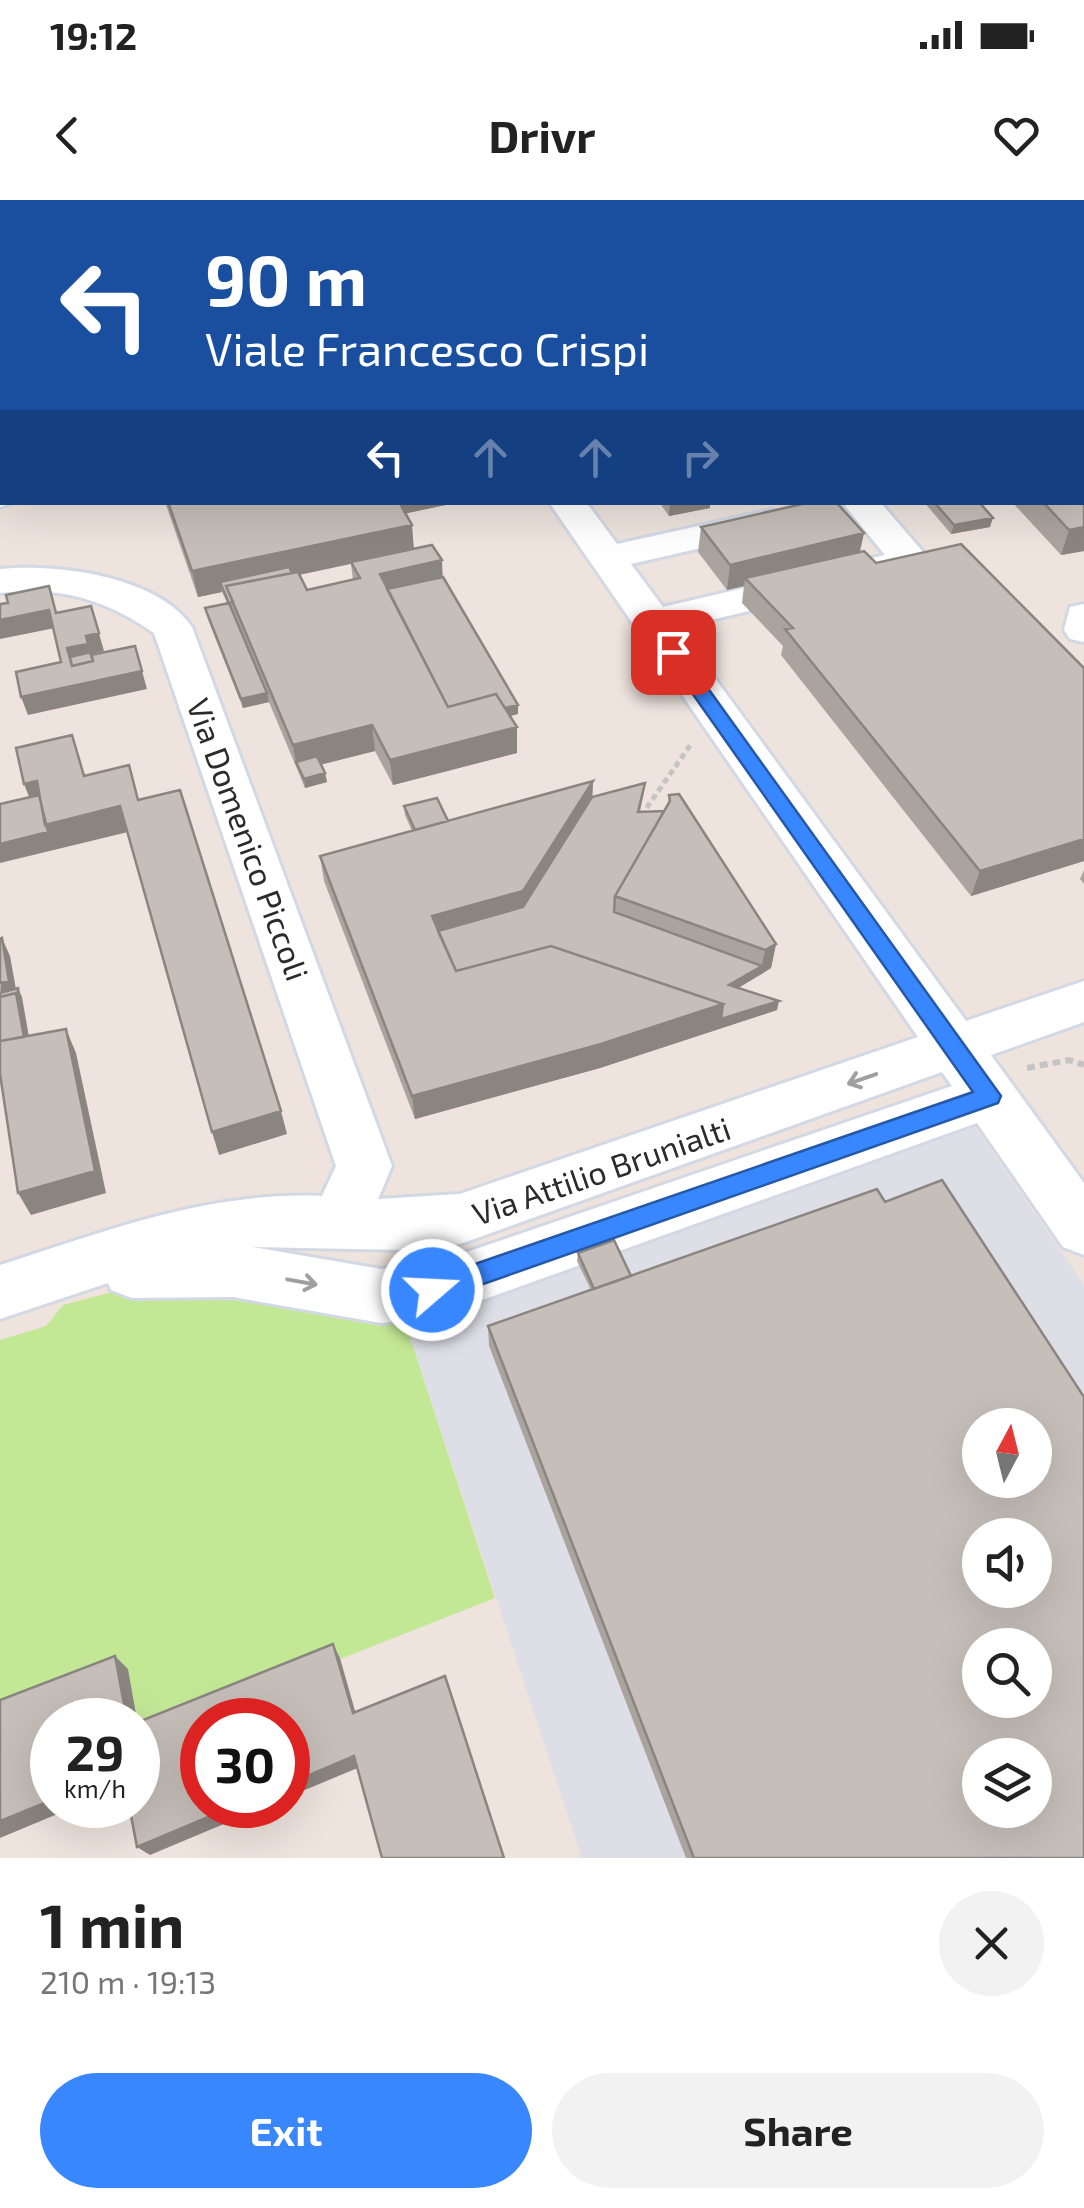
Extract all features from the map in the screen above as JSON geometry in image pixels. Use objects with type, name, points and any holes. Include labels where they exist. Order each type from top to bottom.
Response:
[{"type":"street","points":[[568,505],[989,1096],[1075,1205]]},
{"type":"street","points":[[606,558],[844,505]]},
{"type":"street","points":[[652,622],[910,561],[861,505]]},
{"type":"street","name":"Via Domenico Piccoli","points":[[0,581],[66,579],[130,597],[172,627],[364,1166],[338,1224]]},
{"type":"street","points":[[1084,616],[1084,630]]},
{"type":"street","name":"Via Attilio Brunialti","points":[[0,1292],[93,1263],[235,1247],[338,1224],[415,1228],[460,1219],[1084,1001]]},
{"type":"street","name":"Via Attilio Brunialti","points":[[235,1247],[381,1296],[432,1290],[989,1096]]},
{"type":"path","points":[[638,822],[714,710]]},
{"type":"shaded area","points":[[949,1118],[975,1127],[1084,1285],[1084,1858],[582,1858],[403,1316]]},
{"type":"green space","points":[[158,1280],[403,1316],[495,1598],[241,1698],[180,1698],[180,1722],[160,1730],[160,1698],[132,1698],[127,1670],[54,1698],[30,1698],[30,1707],[0,1719],[0,1340],[46,1326],[63,1305]]},
{"type":"building","points":[[169,505],[401,505],[412,525],[192,571]]},
{"type":"building","points":[[798,505],[839,505],[864,533],[730,565],[701,527]]},
{"type":"building","points":[[937,505],[982,505],[993,518],[954,525]]},
{"type":"building","points":[[1046,505],[1084,505],[1084,527],[1069,530]]},
{"type":"building","points":[[961,544],[1084,668],[1084,839],[980,871],[785,629],[793,628],[745,578],[864,551],[876,563]]},
{"type":"building","points":[[432,545],[442,560],[380,574],[448,707],[496,694],[517,727],[390,760],[372,725],[293,745],[226,586],[298,572],[307,590],[360,578],[351,562]]},
{"type":"building","points":[[289,567],[292,573],[226,586],[233,602],[229,603],[220,582]]},
{"type":"building","points":[[443,577],[518,705],[505,708],[496,694],[448,707],[387,589]]},
{"type":"building","points":[[49,586],[56,613],[91,606],[99,633],[86,636],[88,644],[67,648],[72,666],[93,661],[91,655],[135,646],[142,671],[21,697],[16,672],[61,662],[49,610],[0,620],[0,604],[8,603],[6,595]]},
{"type":"building","points":[[229,603],[267,693],[241,699],[205,608]]},
{"type":"building","points":[[91,652],[93,661],[72,666],[70,657]]},
{"type":"building","points":[[72,735],[84,776],[129,765],[138,800],[180,790],[281,1111],[212,1132],[120,806],[45,825],[37,781],[24,784],[16,748]]},
{"type":"building","points":[[317,756],[325,773],[304,779],[296,762]]},
{"type":"building","points":[[593,781],[523,891],[432,916],[456,971],[551,946],[723,1004],[601,1044],[412,1096],[320,856]]},
{"type":"building","points":[[645,783],[638,812],[664,811],[615,896],[614,912],[762,966],[729,985],[779,1001],[721,1019],[723,1004],[551,946],[456,971],[438,931],[523,907],[592,797]]},
{"type":"building","points":[[679,794],[776,944],[765,950],[615,896],[670,801],[669,795]]},
{"type":"building","points":[[39,795],[48,832],[0,844],[0,804]]},
{"type":"building","points":[[437,798],[448,821],[415,830],[404,806]]},
{"type":"building","points":[[0,939],[9,981],[0,983]]},
{"type":"building","points":[[18,988],[19,1001],[16,993],[0,997],[0,993]]},
{"type":"building","points":[[16,993],[24,1037],[0,1041],[0,997]]},
{"type":"building","points":[[66,1029],[95,1171],[18,1193],[0,1074],[0,1041]]},
{"type":"building","points":[[942,1180],[1084,1397],[1084,1858],[694,1858],[488,1326],[877,1189],[885,1202]]},
{"type":"building","points":[[614,1240],[631,1276],[594,1289],[578,1253]]},
{"type":"building","points":[[333,1644],[353,1713],[445,1676],[504,1858],[382,1858],[354,1756],[310,1775],[310,1698],[198,1698]]},
{"type":"building","points":[[115,1656],[123,1698],[30,1698],[30,1809],[0,1821],[0,1700]]},
{"type":"building","points":[[180,1705],[182,1828],[137,1847],[133,1828],[160,1828],[160,1713]]},
{"type":"route","points":[[432,1290],[989,1096],[673,652]]}]
